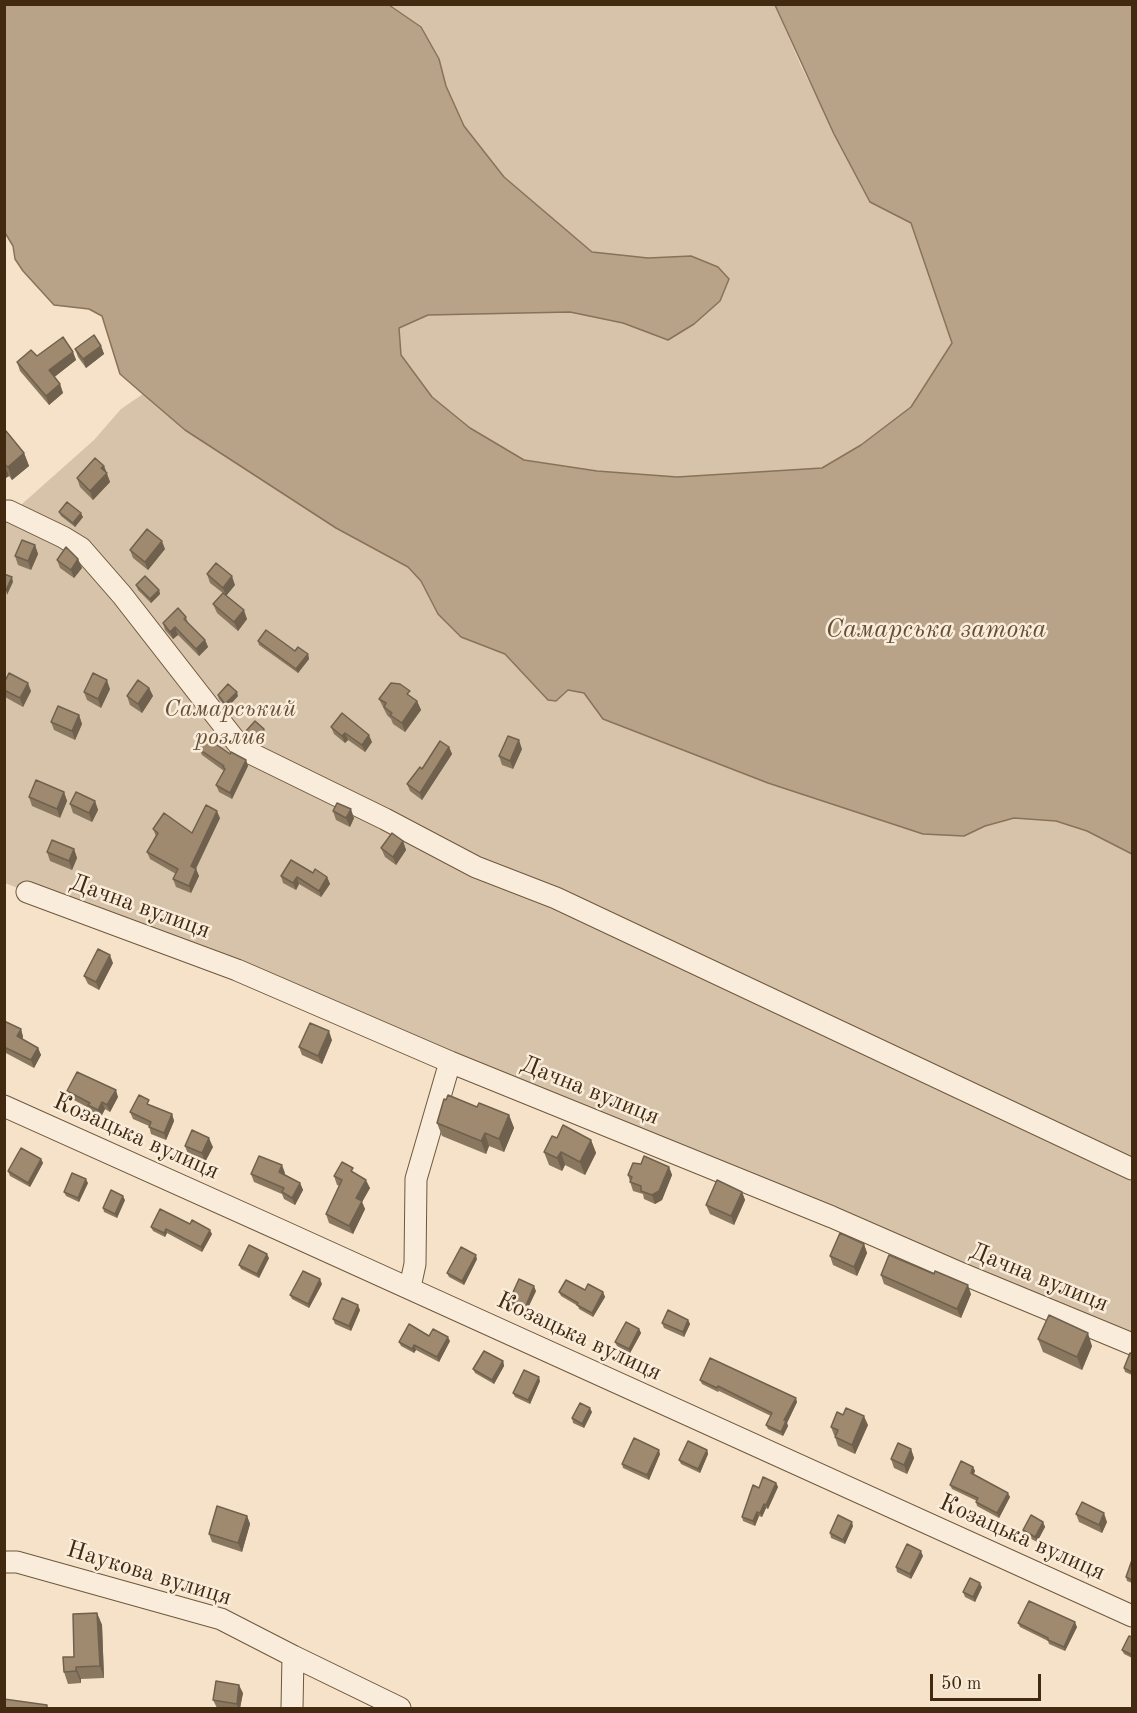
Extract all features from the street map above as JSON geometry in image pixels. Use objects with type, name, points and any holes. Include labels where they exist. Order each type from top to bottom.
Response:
[{"type":"street","points":[[4,511],[9,511],[81,548],[122,595],[242,749],[385,819],[476,867],[556,898],[1132,1169]]},
{"type":"street","name":"Дачна вулиця","points":[[27,892],[237,970],[450,1062],[821,1212],[1132,1344]]},
{"type":"street","points":[[410,1287],[415,1264],[416,1179],[450,1062]]},
{"type":"street","name":"Козацька вулиця","points":[[4,1106],[410,1287],[1132,1616]]},
{"type":"street","name":"Наукова вулиця","points":[[4,1562],[17,1562],[220,1619],[400,1708]]},
{"type":"street","points":[[292,1708],[293,1656]]},
{"type":"green space","points":[[389,5],[775,5],[801,66],[870,201],[911,222],[952,343],[911,407],[861,445],[822,468],[677,477],[597,471],[524,460],[470,428],[432,397],[401,355],[398,328],[428,315],[570,312],[623,323],[668,340],[691,256],[648,258],[592,252],[504,177],[464,126],[446,86],[439,59],[421,27]]},
{"type":"green space","name":"Самарський розлив","points":[[143,394],[185,430],[336,528],[408,567],[421,581],[438,614],[460,637],[505,654],[548,700],[556,701],[568,690],[584,693],[603,719],[721,765],[923,834],[964,836],[985,826],[1014,818],[1056,821],[1087,831],[1132,854],[1132,1338],[5,883],[4,520],[94,440],[121,409]]},
{"type":"water","name":"Самарська затока","points":[[5,4],[389,5],[421,27],[439,59],[446,86],[464,126],[504,177],[592,252],[648,258],[691,256],[718,267],[729,279],[720,301],[694,324],[668,340],[623,323],[570,312],[428,315],[399,328],[401,355],[432,397],[470,428],[524,460],[597,471],[677,477],[822,468],[861,445],[911,407],[952,343],[911,223],[870,202],[834,134],[775,5],[1132,5],[1132,854],[1087,831],[1056,821],[1014,818],[985,826],[964,836],[923,834],[768,783],[603,719],[584,693],[568,690],[556,701],[548,700],[505,654],[461,637],[438,614],[421,581],[408,567],[336,528],[185,430],[120,374],[102,316],[89,309],[54,305],[15,259],[13,246],[4,231]]},
{"type":"building","points":[[94,335],[101,346],[83,359],[75,349]]},
{"type":"building","points":[[63,337],[73,352],[49,370],[60,384],[46,396],[17,362],[31,350],[37,356]]},
{"type":"building","points":[[6,431],[24,453],[8,467],[4,464],[4,433]]},
{"type":"building","points":[[95,458],[104,466],[101,468],[107,473],[90,491],[77,478]]},
{"type":"building","points":[[67,502],[81,513],[73,523],[59,512]]},
{"type":"building","points":[[147,529],[162,541],[145,562],[130,550]]},
{"type":"building","points":[[22,540],[35,545],[28,561],[15,556]]},
{"type":"building","points":[[66,547],[78,559],[71,570],[57,560]]},
{"type":"building","points":[[216,563],[232,576],[223,588],[207,574]]},
{"type":"building","points":[[4,574],[12,577],[6,590],[4,590]]},
{"type":"building","points":[[145,576],[159,590],[150,599],[136,585]]},
{"type":"building","points":[[223,593],[244,610],[234,622],[213,604]]},
{"type":"building","points":[[178,608],[186,617],[184,619],[205,640],[196,649],[175,627],[170,632],[163,623]]},
{"type":"building","points":[[266,630],[295,651],[298,647],[308,654],[296,669],[258,641]]},
{"type":"building","points":[[9,673],[28,683],[20,698],[4,690],[4,683]]},
{"type":"building","points":[[93,673],[107,680],[98,699],[84,692]]},
{"type":"building","points":[[138,680],[149,688],[138,704],[127,696]]},
{"type":"building","points":[[391,683],[400,684],[410,691],[407,694],[417,701],[402,723],[390,715],[392,713],[384,707],[386,703],[379,699]]},
{"type":"building","points":[[228,684],[237,692],[225,704],[218,695]]},
{"type":"building","points":[[58,706],[79,715],[72,731],[51,722]]},
{"type":"building","points":[[342,713],[369,735],[362,745],[345,733],[342,736],[331,727]]},
{"type":"building","points":[[255,721],[264,729],[256,738],[246,731]]},
{"type":"building","points":[[508,736],[519,740],[510,761],[499,756]]},
{"type":"building","points":[[207,738],[230,754],[231,752],[246,760],[230,793],[216,785],[225,769],[224,766],[199,749]]},
{"type":"building","points":[[440,741],[449,747],[420,793],[407,784],[420,767],[422,769]]},
{"type":"building","points":[[36,780],[64,792],[57,809],[29,797]]},
{"type":"building","points":[[76,792],[95,801],[89,813],[70,804]]},
{"type":"building","points":[[337,803],[351,809],[346,818],[333,811]]},
{"type":"building","points":[[206,805],[217,811],[191,866],[196,869],[189,886],[173,879],[178,869],[147,852],[158,833],[153,829],[164,813],[192,833]]},
{"type":"building","points":[[392,833],[403,841],[393,857],[381,848]]},
{"type":"building","points":[[52,840],[74,849],[69,861],[47,852]]},
{"type":"building","points":[[291,860],[313,873],[315,869],[327,877],[319,891],[297,877],[293,883],[281,876]]},
{"type":"building","points":[[98,949],[110,955],[96,982],[84,976]]},
{"type":"building","points":[[4,1021],[21,1029],[17,1036],[38,1048],[31,1060],[4,1047]]},
{"type":"building","points":[[310,1023],[329,1031],[318,1056],[299,1047]]},
{"type":"building","points":[[77,1072],[116,1090],[107,1105],[102,1102],[98,1110],[67,1091]]},
{"type":"building","points":[[139,1095],[149,1100],[147,1104],[172,1114],[164,1133],[149,1127],[151,1122],[130,1112]]},
{"type":"building","points":[[448,1095],[477,1107],[479,1103],[509,1115],[499,1139],[485,1133],[481,1141],[437,1123],[444,1099],[446,1100]]},
{"type":"building","points":[[563,1125],[591,1140],[580,1162],[561,1152],[557,1158],[544,1152],[552,1136],[557,1138]]},
{"type":"building","points":[[192,1130],[209,1138],[202,1153],[185,1146]]},
{"type":"building","points":[[21,1148],[41,1159],[28,1183],[8,1171]]},
{"type":"building","points":[[259,1156],[282,1165],[279,1172],[300,1183],[292,1198],[282,1192],[284,1188],[251,1174]]},
{"type":"building","points":[[644,1156],[669,1167],[659,1191],[652,1195],[641,1191],[641,1186],[630,1182],[632,1177],[628,1175],[633,1163],[641,1164]]},
{"type":"building","points":[[342,1162],[366,1180],[356,1198],[362,1201],[349,1226],[326,1214],[342,1180],[334,1176]]},
{"type":"building","points":[[72,1173],[86,1179],[78,1198],[64,1192]]},
{"type":"building","points":[[717,1180],[742,1192],[731,1216],[706,1205]]},
{"type":"building","points":[[111,1190],[123,1196],[115,1214],[103,1208]]},
{"type":"building","points":[[160,1209],[190,1224],[192,1220],[210,1230],[201,1247],[166,1229],[164,1233],[151,1227]]},
{"type":"building","points":[[840,1233],[864,1244],[854,1267],[830,1256]]},
{"type":"building","points":[[249,1245],[267,1254],[257,1274],[239,1265]]},
{"type":"building","points":[[461,1247],[476,1255],[462,1281],[447,1273]]},
{"type":"building","points":[[889,1255],[968,1285],[957,1309],[881,1275]]},
{"type":"building","points":[[303,1271],[320,1279],[308,1304],[290,1295]]},
{"type":"building","points":[[519,1279],[534,1286],[525,1308],[509,1301]]},
{"type":"building","points":[[566,1280],[585,1290],[588,1284],[603,1292],[592,1313],[559,1292]]},
{"type":"building","points":[[342,1298],[358,1305],[349,1326],[333,1319]]},
{"type":"building","points":[[668,1310],[688,1320],[683,1332],[662,1323]]},
{"type":"building","points":[[1049,1315],[1088,1333],[1077,1357],[1038,1339]]},
{"type":"building","points":[[626,1322],[639,1329],[629,1349],[615,1342]]},
{"type":"building","points":[[409,1324],[429,1336],[433,1329],[448,1337],[437,1357],[414,1345],[412,1349],[399,1342]]},
{"type":"building","points":[[484,1351],[503,1361],[492,1380],[473,1369]]},
{"type":"building","points":[[1130,1353],[1132,1354],[1132,1372],[1124,1368]]},
{"type":"building","points":[[710,1358],[796,1398],[784,1420],[786,1421],[781,1432],[766,1425],[772,1413],[718,1386],[717,1388],[700,1380]]},
{"type":"building","points":[[524,1370],[539,1377],[528,1400],[513,1393]]},
{"type":"building","points":[[580,1403],[590,1408],[582,1424],[572,1418]]},
{"type":"building","points":[[846,1408],[864,1416],[852,1445],[835,1437],[838,1430],[831,1427],[837,1412],[843,1415]]},
{"type":"building","points":[[634,1438],[659,1450],[647,1475],[622,1464]]},
{"type":"building","points":[[688,1441],[707,1450],[698,1469],[679,1460]]},
{"type":"building","points":[[898,1443],[911,1449],[904,1465],[891,1459]]},
{"type":"building","points":[[961,1461],[973,1467],[971,1473],[1008,1493],[997,1513],[976,1502],[978,1498],[950,1485]]},
{"type":"building","points":[[763,1477],[776,1483],[766,1505],[764,1504],[760,1513],[757,1512],[753,1521],[742,1517],[753,1485],[759,1488]]},
{"type":"building","points":[[1082,1502],[1104,1513],[1099,1525],[1076,1514]]},
{"type":"building","points":[[217,1506],[247,1516],[238,1543],[209,1534]]},
{"type":"building","points":[[838,1515],[852,1522],[843,1540],[830,1533]]},
{"type":"building","points":[[1031,1515],[1043,1522],[1035,1537],[1023,1530]]},
{"type":"building","points":[[907,1544],[921,1551],[910,1574],[896,1567]]},
{"type":"building","points":[[1132,1560],[1132,1580],[1126,1577]]},
{"type":"building","points":[[970,1578],[980,1583],[973,1597],[963,1592]]},
{"type":"building","points":[[1029,1601],[1075,1622],[1064,1647],[1018,1623]]},
{"type":"building","points":[[97,1613],[100,1666],[76,1667],[76,1671],[64,1672],[63,1657],[74,1657],[73,1614]]},
{"type":"building","points":[[1129,1636],[1132,1637],[1132,1655],[1122,1650]]},
{"type":"building","points":[[216,1681],[239,1685],[237,1704],[213,1700]]},
{"type":"building","points":[[4,1699],[47,1705],[47,1708],[4,1708]]}]
